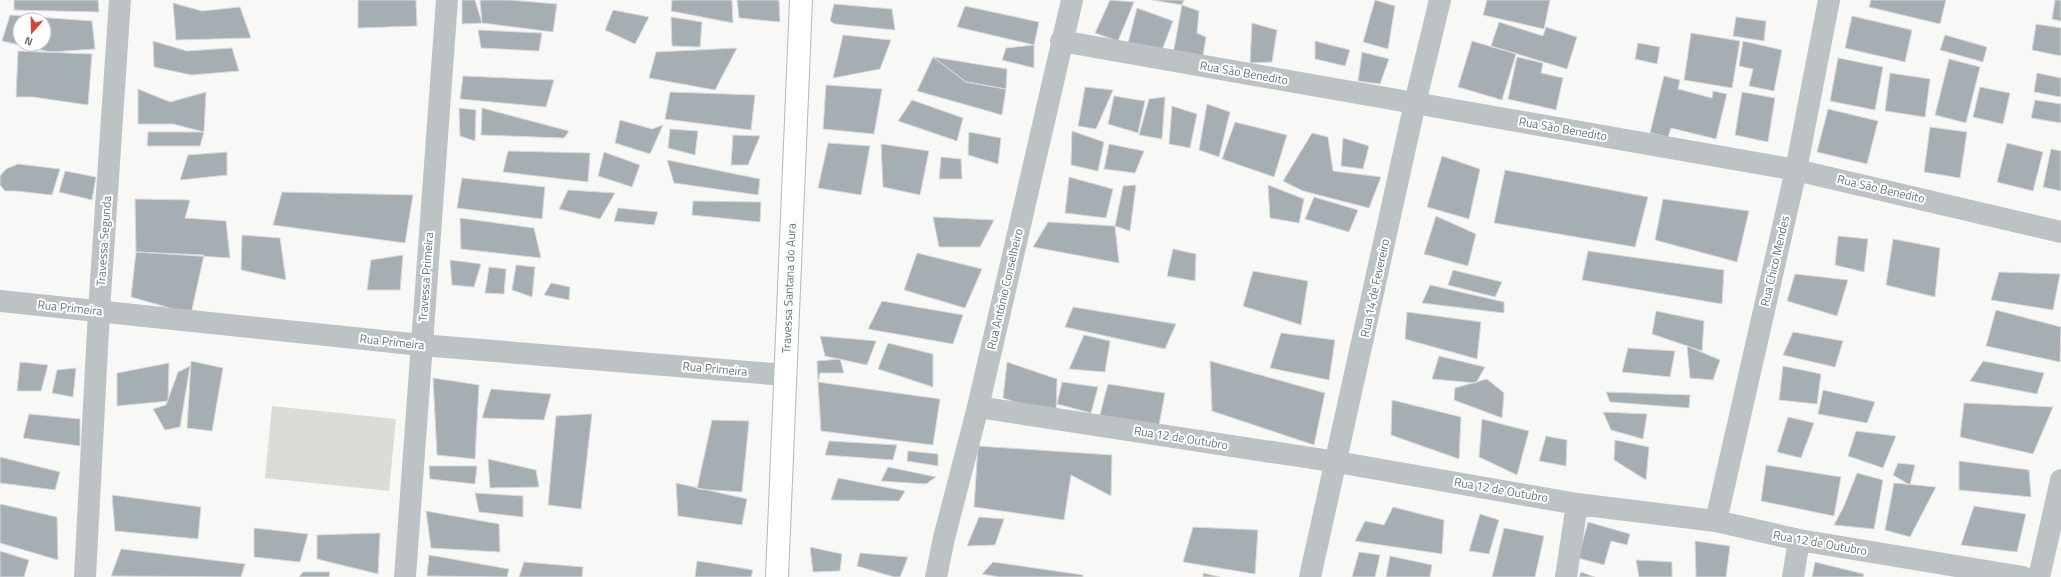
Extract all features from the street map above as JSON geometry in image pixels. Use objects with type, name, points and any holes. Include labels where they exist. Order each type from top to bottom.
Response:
[{"type":"street","name":"Travessa Segunda","points":[[85,577],[99,311],[120,0]]},
{"type":"street","name":"Travessa Primeira","points":[[405,577],[446,0]]},
{"type":"street","name":"Travessa Santana do Aura","points":[[777,577],[801,0]]},
{"type":"street","name":"Rua Antônio Conselheiro","points":[[936,577],[944,538],[978,407],[1061,41],[1072,0]]},
{"type":"street","name":"Rua 14 de Fevereiro","points":[[1310,577],[1337,462],[1415,102],[1440,0]]},
{"type":"street","name":"Rua Chico Mendes","points":[[1716,521],[1796,170],[1829,0]]},
{"type":"street","name":"Rua São Benedito","points":[[1061,41],[1796,170],[2061,232]]},
{"type":"street","name":"Rua Primeira","points":[[0,301],[422,345],[785,375]]},
{"type":"street","name":"Rua 12 de Outubro","points":[[978,407],[1337,462],[1578,504],[1716,521],[1799,540],[2023,577]]},
{"type":"street","points":[[2040,577],[2061,480]]},
{"type":"street","points":[[1566,577],[1578,504]]},
{"type":"street","points":[[1793,577],[1799,540]]},
{"type":"shaded area","points":[[272,406],[396,419],[389,491],[265,478]]},
{"type":"building","points":[[14,0],[98,0],[99,12],[14,10]]},
{"type":"building","points":[[358,0],[416,0],[417,26],[358,28]]},
{"type":"building","points":[[462,0],[475,0],[482,23],[462,24]]},
{"type":"building","points":[[480,0],[510,0],[557,4],[553,32],[482,23]]},
{"type":"building","points":[[672,0],[732,0],[733,23],[671,11]]},
{"type":"building","points":[[737,0],[779,0],[780,22],[739,18]]},
{"type":"building","points":[[1110,0],[1134,2],[1118,41],[1095,33]]},
{"type":"building","points":[[1152,0],[1184,0],[1182,5]]},
{"type":"building","points":[[1375,0],[1395,6],[1388,49],[1363,42]]},
{"type":"building","points":[[1487,0],[1550,0],[1544,29],[1483,15]]},
{"type":"building","points":[[1871,0],[1946,0],[1940,24],[1869,7]]},
{"type":"building","points":[[2055,0],[2061,0],[2061,21],[2052,19]]},
{"type":"building","points":[[173,3],[202,11],[240,7],[251,38],[176,40]]},
{"type":"building","points":[[834,4],[892,9],[895,30],[835,24],[830,21]]},
{"type":"building","points":[[1182,5],[1199,11],[1197,33],[1206,37],[1203,56],[1173,54]]},
{"type":"building","points":[[965,6],[1039,22],[1034,45],[957,27]]},
{"type":"building","points":[[1137,8],[1173,21],[1161,53],[1128,43]]},
{"type":"building","points":[[613,10],[649,17],[635,44],[605,30]]},
{"type":"building","points":[[10,15],[12,15],[12,43],[2,41]]},
{"type":"building","points":[[1852,16],[1912,30],[1905,62],[1845,48]]},
{"type":"building","points":[[671,17],[702,22],[700,47],[672,46]]},
{"type":"building","points":[[1736,17],[1766,21],[1764,41],[1733,36]]},
{"type":"building","points":[[52,18],[92,21],[95,49],[52,52]]},
{"type":"building","points":[[1499,22],[1543,36],[1546,27],[1577,37],[1567,69],[1491,46]]},
{"type":"building","points":[[1252,23],[1277,30],[1272,62],[1250,63]]},
{"type":"building","points":[[2036,24],[2061,28],[2061,56],[2032,50]]},
{"type":"building","points":[[478,30],[542,33],[539,51],[481,48]]},
{"type":"building","points":[[1691,33],[1740,41],[1732,88],[1684,80]]},
{"type":"building","points":[[843,35],[891,40],[880,69],[833,78]]},
{"type":"building","points":[[1945,35],[1987,47],[1983,62],[1940,50]]},
{"type":"building","points":[[153,41],[187,51],[232,48],[239,71],[191,75],[154,67]]},
{"type":"building","points":[[1315,41],[1350,50],[1345,66],[1315,59]]},
{"type":"building","points":[[1472,41],[1516,54],[1502,100],[1458,87]]},
{"type":"building","points":[[1743,41],[1782,50],[1774,91],[1749,86],[1753,69],[1739,66]]},
{"type":"building","points":[[1638,43],[1660,47],[1657,64],[1635,59]]},
{"type":"building","points":[[1034,45],[1034,68],[1002,60],[1006,48]]},
{"type":"building","points":[[737,48],[715,90],[649,78],[656,52]]},
{"type":"building","points":[[18,52],[92,54],[88,105],[33,97],[16,97]]},
{"type":"building","points":[[1362,52],[1389,59],[1380,84],[1358,81]]},
{"type":"building","points":[[933,57],[966,82],[1006,89],[1002,115],[917,91]]},
{"type":"building","points":[[933,57],[1007,69],[1006,89],[966,82]]},
{"type":"building","points":[[1517,57],[1543,63],[1541,73],[1563,78],[1556,110],[1508,99]]},
{"type":"building","points":[[1838,58],[1883,67],[1875,110],[1830,101]]},
{"type":"building","points":[[1949,59],[1980,67],[1966,123],[1935,115]]},
{"type":"building","points":[[1890,73],[1930,79],[1925,117],[1885,111]]},
{"type":"building","points":[[2037,73],[2061,78],[2061,97],[2034,92]]},
{"type":"building","points":[[463,76],[554,80],[546,107],[460,99]]},
{"type":"building","points":[[1664,76],[1680,80],[1678,89],[1712,98],[1713,91],[1727,94],[1716,139],[1671,128],[1668,137],[1650,133]]},
{"type":"building","points":[[826,85],[882,89],[874,134],[823,129]]},
{"type":"building","points":[[1085,87],[1113,90],[1096,129],[1078,126]]},
{"type":"building","points":[[1980,87],[2010,93],[2003,124],[1973,117]]},
{"type":"building","points":[[138,89],[170,102],[206,92],[204,132],[173,124],[138,124]]},
{"type":"building","points":[[670,92],[755,95],[751,130],[665,119]]},
{"type":"building","points":[[1742,92],[1775,98],[1768,142],[1735,135]]},
{"type":"building","points":[[1114,96],[1145,101],[1138,133],[1108,124]]},
{"type":"building","points":[[1165,97],[1162,139],[1139,135],[1149,99]]},
{"type":"building","points":[[912,100],[963,118],[957,141],[898,121]]},
{"type":"building","points":[[2035,100],[2061,104],[2061,123],[2031,118]]},
{"type":"building","points":[[1207,104],[1230,112],[1219,157],[1199,150]]},
{"type":"building","points":[[1172,106],[1197,114],[1190,148],[1169,144]]},
{"type":"building","points":[[459,108],[476,110],[475,141],[460,136]]},
{"type":"building","points":[[482,108],[569,131],[564,138],[481,135]]},
{"type":"building","points":[[1828,109],[1878,121],[1867,164],[1817,152]]},
{"type":"building","points":[[620,120],[652,129],[663,125],[650,154],[615,143]]},
{"type":"building","points":[[1235,122],[1287,135],[1274,177],[1222,159]]},
{"type":"building","points":[[1930,127],[1967,132],[1960,178],[1924,172]]},
{"type":"building","points":[[670,129],[698,131],[695,155],[668,148]]},
{"type":"building","points":[[1072,131],[1104,142],[1098,171],[1071,165]]},
{"type":"building","points":[[148,132],[204,132],[200,146],[147,146]]},
{"type":"building","points":[[969,132],[1001,138],[998,164],[968,155]]},
{"type":"building","points":[[1312,133],[1328,137],[1333,171],[1381,177],[1369,208],[1303,191],[1283,181]]},
{"type":"building","points":[[733,135],[760,136],[748,165],[731,165]]},
{"type":"building","points":[[1343,138],[1369,146],[1363,169],[1341,166]]},
{"type":"building","points":[[828,143],[870,146],[861,195],[818,188]]},
{"type":"building","points":[[2007,143],[2043,152],[2033,191],[1997,182]]},
{"type":"building","points":[[881,144],[929,151],[920,195],[883,187]]},
{"type":"building","points":[[1109,144],[1144,151],[1135,173],[1104,169]]},
{"type":"building","points":[[2051,149],[2061,151],[2061,191],[2043,187]]},
{"type":"building","points":[[508,151],[590,153],[588,182],[503,172]]},
{"type":"building","points":[[227,152],[227,175],[180,180],[188,155]]},
{"type":"building","points":[[604,152],[640,165],[632,187],[598,176]]},
{"type":"building","points":[[1442,156],[1480,169],[1469,219],[1427,207]]},
{"type":"building","points":[[941,157],[961,159],[962,179],[939,179]]},
{"type":"building","points":[[667,160],[760,179],[758,195],[674,183]]},
{"type":"building","points":[[18,164],[60,169],[52,195],[5,191],[0,185],[0,176],[6,169]]},
{"type":"building","points":[[1505,170],[1648,197],[1635,247],[1494,223]]},
{"type":"building","points":[[65,171],[96,177],[92,200],[59,192]]},
{"type":"building","points":[[1069,177],[1113,189],[1106,218],[1065,213]]},
{"type":"building","points":[[462,178],[545,187],[542,219],[457,208]]},
{"type":"building","points":[[1136,185],[1130,231],[1115,226],[1123,186]]},
{"type":"building","points":[[1268,185],[1304,199],[1299,223],[1270,218]]},
{"type":"building","points":[[568,190],[615,193],[600,219],[559,209]]},
{"type":"building","points":[[282,192],[413,195],[405,243],[273,225]]},
{"type":"building","points":[[1314,197],[1358,210],[1349,232],[1305,219]]},
{"type":"building","points":[[135,199],[190,200],[185,218],[226,221],[230,258],[136,252]]},
{"type":"building","points":[[1663,199],[1749,211],[1737,262],[1655,240]]},
{"type":"building","points":[[693,201],[761,202],[760,222],[692,215]]},
{"type":"building","points":[[618,208],[658,212],[654,225],[614,221]]},
{"type":"building","points":[[1436,216],[1476,234],[1468,266],[1424,254]]},
{"type":"building","points":[[933,217],[994,220],[980,247],[939,247]]},
{"type":"building","points":[[460,218],[534,228],[541,258],[461,249]]},
{"type":"building","points":[[1048,222],[1115,226],[1119,263],[1033,247]]},
{"type":"building","points":[[242,235],[280,238],[286,280],[241,270]]},
{"type":"building","points":[[1838,236],[1868,239],[1864,272],[1835,265]]},
{"type":"building","points":[[1893,239],[1940,248],[1935,297],[1886,285]]},
{"type":"building","points":[[1173,249],[1196,254],[1195,281],[1167,276]]},
{"type":"building","points":[[1588,251],[1724,270],[1722,304],[1582,280]]},
{"type":"building","points":[[136,252],[204,255],[191,314],[131,297]]},
{"type":"building","points":[[917,253],[982,269],[965,308],[904,290]]},
{"type":"building","points":[[403,255],[400,290],[367,290],[371,260]]},
{"type":"building","points":[[450,260],[481,264],[474,287],[452,285]]},
{"type":"building","points":[[516,265],[535,267],[532,297],[512,290]]},
{"type":"building","points":[[489,267],[506,269],[504,294],[485,293]]},
{"type":"building","points":[[1453,270],[1502,282],[1495,297],[1448,285]]},
{"type":"building","points":[[1253,271],[1308,281],[1301,325],[1243,306]]},
{"type":"building","points":[[1999,272],[2060,274],[2053,310],[1991,300]]},
{"type":"building","points":[[1795,274],[1848,280],[1837,316],[1787,301]]},
{"type":"building","points":[[551,283],[570,287],[569,300],[544,295]]},
{"type":"building","points":[[1430,285],[1504,302],[1504,313],[1422,303]]},
{"type":"building","points":[[882,301],[963,315],[953,344],[868,329]]},
{"type":"building","points":[[1073,307],[1176,324],[1165,349],[1065,327]]},
{"type":"building","points":[[1996,310],[2061,327],[2060,362],[1986,346]]},
{"type":"building","points":[[1656,311],[1704,321],[1702,351],[1652,334]]},
{"type":"building","points":[[1407,312],[1481,322],[1477,359],[1405,339]]},
{"type":"building","points":[[1793,332],[1843,341],[1835,367],[1783,355]]},
{"type":"building","points":[[1281,333],[1335,340],[1329,380],[1270,368]]},
{"type":"building","points":[[1084,335],[1110,341],[1105,372],[1069,369]]},
{"type":"building","points":[[820,336],[876,341],[867,365],[825,356]]},
{"type":"building","points":[[888,343],[933,354],[933,387],[878,369]]},
{"type":"building","points":[[1687,346],[1720,360],[1713,380],[1690,378]]},
{"type":"building","points":[[1628,348],[1675,351],[1670,377],[1622,372]]},
{"type":"building","points":[[1439,356],[1485,367],[1476,383],[1432,379]]},
{"type":"building","points":[[840,359],[844,373],[820,373],[818,382],[817,361]]},
{"type":"building","points":[[191,361],[223,368],[212,431],[187,428]]},
{"type":"building","points":[[1210,361],[1325,393],[1314,445],[1212,411]]},
{"type":"building","points":[[1983,361],[2044,373],[2037,394],[1970,381]]},
{"type":"building","points":[[20,362],[48,365],[41,391],[17,391]]},
{"type":"building","points":[[1007,362],[1057,379],[1056,416],[1003,398]]},
{"type":"building","points":[[169,363],[168,401],[117,406],[117,373]]},
{"type":"building","points":[[190,366],[180,427],[165,430],[153,409],[166,405],[178,372]]},
{"type":"building","points":[[1783,366],[1821,374],[1817,404],[1779,400]]},
{"type":"building","points":[[76,368],[73,397],[52,393],[57,370]]},
{"type":"building","points":[[433,378],[479,385],[475,459],[437,455]]},
{"type":"building","points":[[1487,379],[1504,393],[1502,418],[1454,400],[1455,388]]},
{"type":"building","points":[[818,382],[940,399],[933,445],[821,431]]},
{"type":"building","points":[[1062,382],[1098,387],[1091,413],[1057,404]]},
{"type":"building","points":[[1108,384],[1165,393],[1159,425],[1099,418]]},
{"type":"building","points":[[491,389],[551,394],[544,420],[482,418]]},
{"type":"building","points":[[1823,390],[1875,402],[1867,423],[1818,414]]},
{"type":"building","points":[[1606,392],[1690,395],[1689,408],[1610,402]]},
{"type":"building","points":[[1392,400],[1461,417],[1459,459],[1391,435]]},
{"type":"building","points":[[1964,403],[2053,407],[2033,454],[1960,437]]},
{"type":"building","points":[[1603,412],[1647,414],[1643,439],[1611,430]]},
{"type":"building","points":[[29,414],[80,419],[80,446],[23,438]]},
{"type":"building","points":[[592,414],[581,509],[548,505],[556,416]]},
{"type":"building","points":[[1788,417],[1814,423],[1801,458],[1777,452]]},
{"type":"building","points":[[1482,419],[1529,431],[1517,475],[1479,457]]},
{"type":"building","points":[[712,420],[749,421],[742,492],[697,489]]},
{"type":"building","points":[[1856,431],[1896,436],[1883,468],[1848,456]]},
{"type":"building","points":[[1546,436],[1567,440],[1566,466],[1539,461]]},
{"type":"building","points":[[1615,440],[1649,447],[1646,480],[1614,460]]},
{"type":"building","points":[[829,441],[897,445],[893,460],[825,455]]},
{"type":"building","points":[[978,446],[1112,455],[1111,496],[1071,475],[1064,520],[974,507]]},
{"type":"building","points":[[908,451],[938,454],[938,466],[907,461]]},
{"type":"building","points":[[0,457],[60,472],[55,490],[0,483]]},
{"type":"building","points":[[488,459],[536,470],[539,487],[490,488]]},
{"type":"building","points":[[1959,461],[2029,470],[2031,497],[1959,490]]},
{"type":"building","points":[[1898,463],[1915,465],[1910,485],[1893,475]]},
{"type":"building","points":[[1766,465],[1841,477],[1834,516],[1761,501]]},
{"type":"building","points":[[429,466],[477,466],[475,484],[430,479]]},
{"type":"building","points":[[888,467],[936,477],[926,484],[881,481]]},
{"type":"building","points":[[1857,473],[1883,480],[1874,529],[1834,525],[1844,506]]},
{"type":"building","points":[[838,478],[905,491],[899,501],[831,500]]},
{"type":"building","points":[[676,483],[747,499],[742,525],[678,516]]},
{"type":"building","points":[[1894,483],[1936,487],[1910,537],[1885,530]]},
{"type":"building","points":[[475,493],[523,496],[523,517],[479,512]]},
{"type":"building","points":[[112,495],[201,507],[198,539],[115,531]]},
{"type":"building","points":[[0,504],[57,517],[58,560],[0,543]]},
{"type":"building","points":[[1974,506],[2026,514],[2017,552],[1961,545]]},
{"type":"building","points":[[1393,507],[1444,520],[1442,554],[1355,541],[1365,521],[1384,525]]},
{"type":"building","points":[[426,511],[499,524],[500,552],[431,548]]},
{"type":"building","points":[[1480,514],[1499,520],[1489,554],[1469,551]]},
{"type":"building","points":[[979,517],[1004,519],[995,545],[967,546]]},
{"type":"building","points":[[1588,522],[1630,534],[1627,545],[1611,541],[1604,565],[1578,558]]},
{"type":"building","points":[[1193,527],[1258,530],[1255,574],[1183,562]]},
{"type":"building","points":[[254,528],[308,534],[300,562],[254,557]]},
{"type":"building","points":[[1504,528],[1544,536],[1535,577],[1492,577]]},
{"type":"building","points":[[380,533],[378,574],[317,559],[317,535]]},
{"type":"building","points":[[1695,541],[1730,546],[1726,577],[1696,577]]},
{"type":"building","points":[[810,547],[842,554],[840,571],[813,572]]},
{"type":"building","points":[[121,549],[245,564],[241,577],[111,576]]},
{"type":"building","points":[[0,551],[29,560],[24,577],[0,577]]},
{"type":"building","points":[[1359,552],[1380,555],[1375,577],[1352,577]]},
{"type":"building","points":[[860,553],[908,557],[900,577],[894,577],[857,566]]},
{"type":"building","points":[[429,555],[509,569],[507,577],[427,576]]},
{"type":"building","points":[[1390,556],[1432,565],[1430,577],[1386,577]]},
{"type":"building","points":[[1636,560],[1672,562],[1672,577],[1639,577]]},
{"type":"building","points":[[697,561],[753,570],[751,577],[695,577]]},
{"type":"building","points":[[524,562],[583,567],[582,577],[519,577]]},
{"type":"building","points":[[993,562],[1083,575],[1083,577],[999,577],[982,574]]},
{"type":"building","points":[[1815,562],[1864,574],[1863,577],[1812,577]]},
{"type":"building","points":[[303,572],[330,572],[329,577],[299,577]]},
{"type":"building","points":[[1581,572],[1595,577],[1579,577]]},
{"type":"building","points":[[1203,573],[1220,577],[1203,577]]}]
